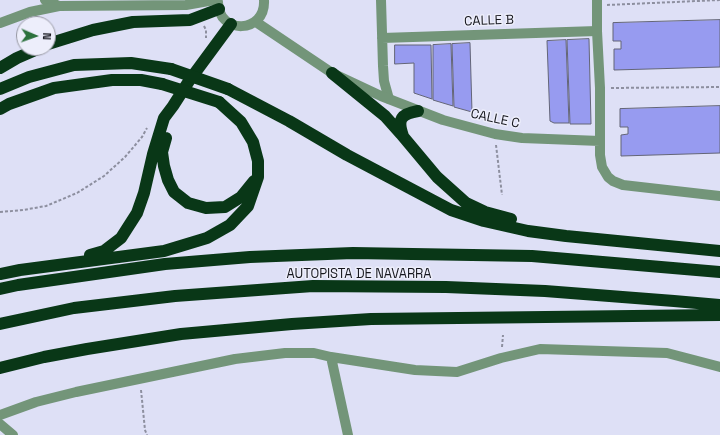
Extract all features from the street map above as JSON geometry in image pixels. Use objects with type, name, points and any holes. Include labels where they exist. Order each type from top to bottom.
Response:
[{"type":"highway","points":[[56,41],[92,30],[133,22],[190,20],[199,17],[217,3]]},
{"type":"highway","points":[[58,265],[104,251],[121,238],[136,213],[144,193],[153,154],[164,118],[189,81],[232,24]]},
{"type":"highway","points":[[0,68],[22,56]]},
{"type":"highway","points":[[0,89],[29,77],[74,65],[131,64],[171,69],[228,88],[347,155],[445,207],[484,221],[528,231],[551,234],[720,251]]},
{"type":"highway","points":[[332,73],[385,116],[437,177],[466,203],[485,212],[530,225],[720,244]]},
{"type":"highway","points":[[0,109],[9,104],[54,88],[112,80],[140,80],[162,84],[219,102],[241,122],[253,142],[258,161],[258,177],[248,206],[230,225],[207,238],[164,251],[0,274]]},
{"type":"highway","points":[[173,106],[171,121],[162,152],[164,166],[168,180],[174,192],[188,204],[206,208],[225,207],[241,197],[258,177]]},
{"type":"highway","points":[[402,136],[400,127],[401,120],[406,114],[418,111]]},
{"type":"highway","name":"AUTOPISTA DE NAVARRA","points":[[0,289],[18,285],[165,264],[250,257],[353,253],[532,256],[720,272]]},
{"type":"highway","name":"AUTOPISTA DE NAVARRA","points":[[0,324],[74,308],[175,296],[313,286],[446,287],[545,291],[674,300],[720,306]]},
{"type":"highway","points":[[0,368],[51,355],[181,334],[292,324],[371,319],[720,315]]},
{"type":"street","points":[[44,0],[59,6]]},
{"type":"street","points":[[0,22],[30,12],[59,6],[186,6],[217,3],[221,16],[226,21],[238,26],[244,26],[256,22],[261,16],[264,9],[264,0]]},
{"type":"street","points":[[381,0],[384,81],[389,99]]},
{"type":"street","points":[[597,3],[600,88],[600,155],[602,167],[608,177],[618,184],[623,185],[720,196]]},
{"type":"street","name":"CALLE C","points":[[256,22],[332,73],[389,99],[443,120],[495,134],[522,138],[600,142]]},
{"type":"street","name":"CALLE B","points":[[382,38],[597,31]]},
{"type":"street","points":[[0,415],[36,402],[76,392],[235,359],[278,354],[314,353],[415,370],[457,372],[501,358],[540,349],[667,352],[720,367]]},
{"type":"street","points":[[331,357],[348,435]]},
{"type":"street","points":[[0,424],[13,435]]},
{"type":"path","points":[[597,3],[720,0]]},
{"type":"path","points":[[199,17],[206,30],[206,41]]},
{"type":"path","points":[[600,88],[720,87]]},
{"type":"path","points":[[0,212],[46,206],[77,193],[104,176],[125,157],[142,138],[149,126]]},
{"type":"path","points":[[495,134],[502,195]]},
{"type":"path","points":[[140,379],[145,430],[147,435]]},
{"type":"building","points":[[720,20],[720,67],[614,70],[614,49],[621,49],[621,41],[613,41],[613,23]]},
{"type":"building","points":[[589,39],[591,124],[570,124],[567,40]]},
{"type":"building","points":[[566,40],[569,123],[554,123],[550,121],[547,41]]},
{"type":"building","points":[[470,43],[472,112],[454,107],[452,44]]},
{"type":"building","points":[[451,44],[453,106],[433,100],[433,45]]},
{"type":"building","points":[[395,45],[431,45],[432,99],[414,93],[414,63],[395,64]]},
{"type":"building","points":[[720,106],[720,153],[621,156],[621,135],[628,134],[628,127],[620,127],[620,109]]}]
